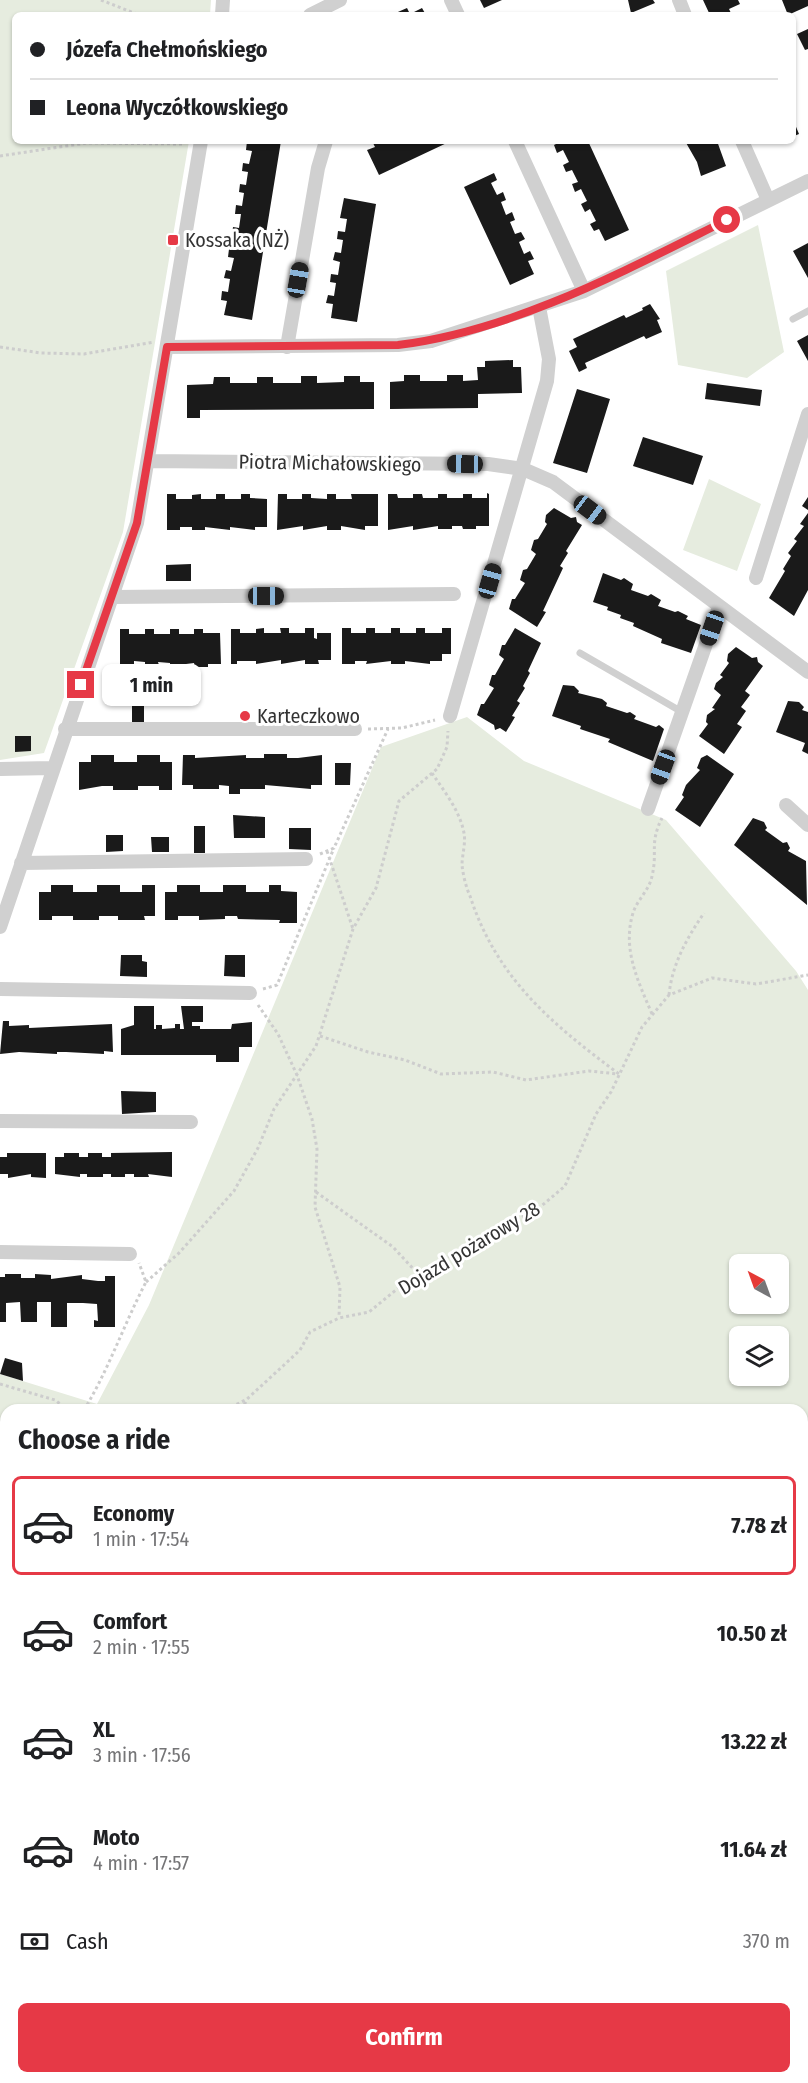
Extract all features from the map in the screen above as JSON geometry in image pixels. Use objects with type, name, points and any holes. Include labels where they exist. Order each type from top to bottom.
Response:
[{"type":"street","points":[[316,12],[340,0]]},
{"type":"street","points":[[0,927],[4,901],[21,863],[137,523],[201,144]]},
{"type":"street","points":[[287,347],[318,168],[325,144]]},
{"type":"street","points":[[516,144],[584,291]]},
{"type":"street","points":[[743,144],[768,200]]},
{"type":"street","points":[[167,344],[287,347],[398,345],[431,341],[584,291],[808,181]]},
{"type":"street","points":[[450,716],[548,381],[549,359],[540,307]]},
{"type":"street","points":[[756,578],[808,414]]},
{"type":"street","name":"Piotra Michałowskiego","points":[[149,461],[488,464],[523,469],[553,482],[808,672]]},
{"type":"street","points":[[113,597],[454,594]]},
{"type":"street","points":[[648,809],[719,607]]},
{"type":"street","points":[[66,729],[355,729]]},
{"type":"street","points":[[0,769],[52,768]]},
{"type":"street","points":[[786,805],[808,825]]},
{"type":"street","points":[[21,863],[306,859]]},
{"type":"street","points":[[0,989],[250,993]]},
{"type":"street","points":[[0,1121],[191,1122]]},
{"type":"street","points":[[0,1252],[130,1254]]},
{"type":"lane","points":[[793,319],[808,311]]},
{"type":"lane","points":[[580,653],[682,712]]},
{"type":"path","points":[[101,0],[131,12]]},
{"type":"path","points":[[0,156],[79,144]]},
{"type":"path","points":[[114,144],[170,146],[186,144]]},
{"type":"path","points":[[0,347],[41,353],[84,354],[137,342],[167,344]]},
{"type":"path","points":[[88,1404],[103,1378],[124,1324],[146,1281],[179,1253],[234,1191],[258,1148],[274,1109],[316,1046],[353,929],[376,888],[399,801],[437,769],[447,747],[450,716],[402,729],[355,729]]},
{"type":"path","points":[[339,1318],[340,1287],[315,1207],[317,1149],[312,1119],[297,1075],[278,1034],[250,993],[277,985],[333,848],[388,729]]},
{"type":"path","points":[[432,773],[453,805],[464,834],[462,866],[470,897],[501,962],[524,995],[583,1047],[619,1074]]},
{"type":"path","points":[[652,1014],[633,968],[628,939],[634,911],[652,878],[653,836],[664,814]]},
{"type":"path","points":[[306,859],[333,848]]},
{"type":"path","points":[[327,851],[353,929]]},
{"type":"path","points":[[669,995],[671,979],[685,941],[704,913]]},
{"type":"path","name":"Dojazd pożarowy 28","points":[[237,1404],[247,1399],[300,1350],[310,1332],[339,1318],[369,1312],[418,1274],[539,1208],[565,1186],[596,1114],[642,1027],[669,995],[712,978],[756,984],[808,975]]},
{"type":"path","points":[[319,1036],[368,1052],[405,1060],[441,1074],[493,1072],[526,1080],[589,1071],[619,1074]]},
{"type":"path","points":[[316,1192],[393,1246],[418,1274]]},
{"type":"path","points":[[130,1254],[142,1267],[146,1281]]},
{"type":"path","points":[[0,1384],[55,1400],[60,1404]]},
{"type":"path","points":[[245,1404],[247,1399]]},
{"type":"shaded area","points":[[0,0],[211,0],[210,12],[12,12],[12,144],[188,144],[123,532],[44,753],[0,760]]},
{"type":"shaded area","points":[[758,225],[784,352],[747,378],[678,365],[666,271]]},
{"type":"shaded area","points":[[709,479],[761,504],[737,571],[683,550]]},
{"type":"shaded area","points":[[467,717],[524,761],[666,820],[796,971],[808,990],[808,1404],[97,1404],[149,1305],[381,747]]},
{"type":"shaded area","points":[[0,1374],[97,1404],[0,1404]]},
{"type":"building","points":[[480,0],[502,0],[484,8]]},
{"type":"building","points":[[628,0],[653,0],[655,3],[633,12],[631,12]]},
{"type":"building","points":[[703,0],[738,0],[740,4],[729,9],[730,12],[709,12]]},
{"type":"building","points":[[782,0],[808,0],[808,6],[795,12],[787,12]]},
{"type":"building","points":[[808,29],[808,49],[805,50],[797,34]]},
{"type":"building","points":[[247,144],[281,144],[252,320],[224,315],[227,301],[221,300],[222,291],[228,292],[230,279],[224,278],[226,270],[231,271],[234,258],[228,257],[229,249],[235,250],[237,236],[232,236],[233,227],[239,228],[241,214],[235,214],[236,205],[242,206],[244,193],[239,192],[240,184],[246,185],[248,172],[242,171],[243,163],[249,164],[252,151],[246,150]]},
{"type":"building","points":[[374,144],[445,144],[379,175],[367,150],[375,147]]},
{"type":"building","points":[[589,144],[629,230],[605,241],[599,229],[594,231],[590,224],[596,221],[590,209],[585,212],[581,204],[587,201],[581,189],[575,192],[572,184],[578,182],[572,170],[566,172],[563,165],[569,162],[563,150],[557,153],[554,145]]},
{"type":"building","points":[[687,144],[718,144],[726,166],[701,176],[697,162]]},
{"type":"building","points":[[494,173],[497,180],[491,183],[497,195],[503,192],[506,200],[501,202],[506,215],[512,212],[515,220],[510,222],[515,234],[521,232],[525,239],[519,242],[524,254],[530,251],[534,259],[528,261],[534,274],[510,285],[464,187]]},
{"type":"building","points":[[344,198],[376,204],[357,322],[331,318],[333,304],[326,303],[328,295],[334,296],[336,283],[330,282],[331,274],[338,275],[340,262],[333,260],[335,252],[341,253],[343,240],[337,239],[338,231],[345,232],[347,219],[340,218]]},
{"type":"building","points":[[201,236],[212,238],[211,246],[199,243]]},
{"type":"building","points":[[808,243],[808,278],[793,251]]},
{"type":"building","points":[[650,304],[660,319],[657,320],[662,332],[646,339],[644,336],[585,363],[587,368],[579,372],[569,351],[577,347],[573,339],[624,315],[626,318]]},
{"type":"building","points":[[808,335],[808,361],[797,341]]},
{"type":"building","points":[[513,360],[513,367],[521,367],[522,393],[478,394],[478,408],[390,409],[390,382],[404,381],[404,375],[420,375],[420,381],[447,381],[447,375],[463,375],[463,381],[478,380],[477,367],[485,367],[485,361]]},
{"type":"building","points":[[301,376],[317,376],[317,383],[344,382],[344,376],[360,376],[360,382],[374,382],[374,409],[200,410],[200,418],[187,418],[187,385],[213,384],[214,377],[230,377],[230,383],[257,383],[257,377],[273,377],[273,383],[301,383]]},
{"type":"building","points":[[707,383],[762,390],[760,406],[705,399]]},
{"type":"building","points":[[577,389],[610,399],[587,473],[553,463]]},
{"type":"building","points":[[643,437],[703,456],[693,485],[633,466]]},
{"type":"building","points":[[487,493],[489,494],[489,526],[476,526],[476,529],[452,526],[452,529],[438,529],[438,526],[413,530],[413,526],[388,530],[388,494],[397,494],[398,498],[413,498],[413,494],[422,494],[423,498],[438,498],[438,494],[447,494],[447,498],[463,498],[463,494],[472,494],[472,498],[487,498]]},
{"type":"building","points":[[167,494],[176,494],[176,499],[192,499],[192,495],[201,494],[201,499],[216,499],[216,494],[225,494],[225,499],[241,499],[241,494],[250,494],[250,498],[267,499],[267,527],[255,527],[255,530],[205,527],[205,530],[192,530],[192,527],[180,527],[180,530],[167,530]]},
{"type":"building","points":[[278,494],[287,494],[287,499],[302,499],[302,494],[311,494],[311,498],[327,499],[327,494],[336,494],[336,499],[352,499],[351,494],[378,494],[378,526],[365,526],[365,530],[341,526],[341,530],[327,530],[327,526],[303,530],[303,526],[277,530]]},
{"type":"building","points":[[808,497],[808,510],[802,506]]},
{"type":"building","points":[[554,508],[571,518],[576,517],[577,522],[582,525],[566,551],[568,553],[560,566],[563,568],[543,611],[546,612],[537,627],[509,609],[512,599],[515,599],[525,583],[520,580],[523,570],[527,569],[536,554],[531,550],[534,540],[538,539],[547,524],[546,515]]},
{"type":"building","points":[[808,513],[808,590],[794,616],[769,598],[785,571],[783,569],[791,556],[788,553],[797,541],[794,539],[804,526],[800,524]]},
{"type":"building","points":[[191,564],[191,581],[166,581],[166,565]]},
{"type":"building","points":[[603,573],[621,580],[624,578],[633,584],[631,590],[648,596],[651,594],[661,600],[658,606],[678,611],[688,616],[686,619],[701,625],[691,653],[661,643],[662,639],[633,626],[634,623],[620,618],[621,615],[607,610],[608,607],[593,602]]},
{"type":"building","points":[[264,628],[264,633],[281,633],[280,628],[289,628],[289,633],[305,633],[305,628],[314,628],[314,638],[317,639],[317,633],[331,633],[331,660],[318,660],[319,664],[305,664],[305,660],[281,664],[281,660],[256,664],[256,661],[237,661],[237,664],[231,664],[231,629],[240,629],[240,633],[256,633],[256,629]]},
{"type":"building","points":[[342,628],[351,628],[351,633],[366,633],[366,628],[375,628],[375,633],[391,633],[391,628],[400,628],[400,633],[416,633],[416,628],[425,628],[425,633],[442,633],[442,628],[451,628],[451,654],[442,654],[442,661],[430,661],[430,664],[405,661],[405,664],[391,664],[391,661],[366,664],[367,661],[355,661],[355,664],[342,664]]},
{"type":"building","points":[[515,628],[541,643],[528,671],[530,673],[523,686],[525,688],[517,701],[520,703],[512,716],[515,717],[506,732],[500,728],[495,730],[494,725],[477,715],[481,704],[484,704],[494,688],[489,685],[492,675],[495,675],[504,659],[499,655],[502,645],[505,645]]},
{"type":"building","points":[[120,629],[129,629],[129,634],[145,634],[145,629],[154,629],[154,634],[170,634],[170,629],[179,629],[179,634],[194,634],[194,629],[203,629],[203,633],[220,633],[221,664],[195,667],[194,663],[170,666],[170,663],[158,662],[159,665],[145,665],[145,662],[134,661],[134,665],[120,664]]},
{"type":"building","points":[[736,647],[752,658],[757,657],[758,662],[763,666],[745,691],[750,695],[741,707],[746,711],[737,724],[742,727],[724,754],[699,736],[708,724],[707,715],[715,709],[712,708],[721,695],[714,689],[729,663],[728,654]]},
{"type":"building","points":[[117,678],[122,683],[129,678],[129,693],[117,693]]},
{"type":"building","points":[[563,685],[574,686],[579,691],[578,693],[602,699],[607,703],[606,706],[630,712],[636,716],[634,719],[656,727],[659,725],[664,729],[653,761],[608,742],[610,739],[580,729],[581,726],[552,716]]},
{"type":"building","points":[[132,701],[144,701],[144,723],[132,723]]},
{"type":"building","points":[[788,701],[799,702],[804,707],[802,710],[808,712],[808,754],[802,751],[805,743],[776,732]]},
{"type":"building","points":[[15,736],[31,736],[31,751],[15,752]]},
{"type":"building","points":[[264,754],[287,754],[287,758],[322,755],[322,785],[311,785],[311,789],[265,785],[265,789],[240,789],[240,794],[229,794],[229,786],[219,785],[219,789],[193,789],[193,785],[182,785],[183,755],[195,755],[195,758],[246,755],[246,758],[264,758]]},
{"type":"building","points":[[91,755],[114,755],[114,762],[137,762],[137,755],[160,755],[160,762],[172,762],[172,790],[159,790],[159,786],[138,786],[138,790],[113,790],[113,786],[102,786],[79,790],[79,762],[91,762]]},
{"type":"building","points":[[707,755],[734,774],[700,827],[675,810],[684,797],[682,795],[686,785],[700,770],[697,768],[701,758]]},
{"type":"building","points":[[335,763],[351,763],[350,785],[335,785]]},
{"type":"building","points":[[233,815],[265,817],[265,838],[234,838]]},
{"type":"building","points":[[753,818],[764,822],[767,828],[765,830],[783,843],[787,842],[790,848],[788,851],[806,861],[807,905],[734,845]]},
{"type":"building","points":[[194,826],[205,826],[205,853],[194,853]]},
{"type":"building","points":[[289,828],[311,828],[311,850],[289,849]]},
{"type":"building","points":[[106,835],[123,835],[123,851],[106,852]]},
{"type":"building","points":[[151,837],[169,837],[169,852],[152,852]]},
{"type":"building","points":[[51,885],[73,885],[73,892],[97,892],[97,885],[120,885],[120,892],[142,892],[142,885],[155,885],[155,916],[144,916],[145,920],[118,920],[118,916],[99,916],[99,920],[73,920],[73,916],[52,916],[52,920],[39,920],[39,892],[51,892]]},
{"type":"building","points":[[177,885],[200,885],[200,892],[223,892],[223,885],[246,885],[246,892],[269,892],[269,885],[281,885],[281,891],[297,892],[297,923],[279,923],[280,920],[238,919],[237,916],[199,920],[199,916],[178,916],[178,920],[165,920],[165,892],[177,892]]},
{"type":"building","points":[[121,955],[142,955],[142,961],[147,962],[147,977],[120,976]]},
{"type":"building","points":[[225,955],[245,955],[245,977],[224,976]]},
{"type":"building","points":[[134,1006],[154,1006],[154,1029],[156,1025],[162,1025],[162,1029],[175,1028],[175,1024],[180,1024],[180,1029],[184,1029],[181,1006],[203,1006],[203,1022],[192,1022],[192,1026],[200,1026],[200,1029],[231,1029],[232,1024],[252,1022],[252,1047],[239,1047],[239,1062],[216,1062],[216,1055],[121,1055],[121,1029],[134,1025]]},
{"type":"building","points":[[3,1021],[9,1021],[9,1026],[29,1025],[29,1028],[112,1024],[113,1052],[104,1051],[104,1054],[19,1052],[0,1054]]},
{"type":"building","points":[[121,1091],[156,1092],[156,1112],[122,1114]]},
{"type":"building","points":[[172,1152],[172,1177],[148,1174],[149,1177],[134,1177],[134,1174],[125,1174],[125,1177],[111,1177],[111,1174],[103,1174],[103,1177],[87,1177],[87,1174],[80,1174],[80,1177],[55,1174],[55,1157],[64,1157],[64,1153],[79,1153],[79,1157],[88,1157],[88,1153],[102,1153],[102,1157],[111,1157],[111,1153]]},
{"type":"building","points":[[7,1153],[46,1153],[46,1178],[31,1177],[31,1174],[8,1178],[8,1174],[0,1174],[0,1157],[7,1157]]},
{"type":"building","points":[[5,1274],[21,1274],[21,1278],[35,1278],[35,1274],[51,1275],[51,1279],[82,1275],[82,1279],[98,1281],[105,1281],[105,1276],[115,1276],[115,1327],[94,1327],[94,1320],[98,1321],[97,1304],[83,1303],[67,1303],[67,1327],[51,1327],[51,1302],[37,1302],[37,1322],[21,1322],[20,1302],[6,1303],[6,1322],[0,1322],[0,1277],[5,1277]]},
{"type":"building","points":[[5,1358],[22,1363],[23,1381],[0,1374]]},
{"type":"place","name":"Kossaka (NŻ)","points":[[173,240]]},
{"type":"place","name":"Karteczkowo","points":[[245,716]]},
{"type":"route","points":[[81,685],[137,523],[167,347],[398,345],[431,341],[584,291],[727,220]]}]
